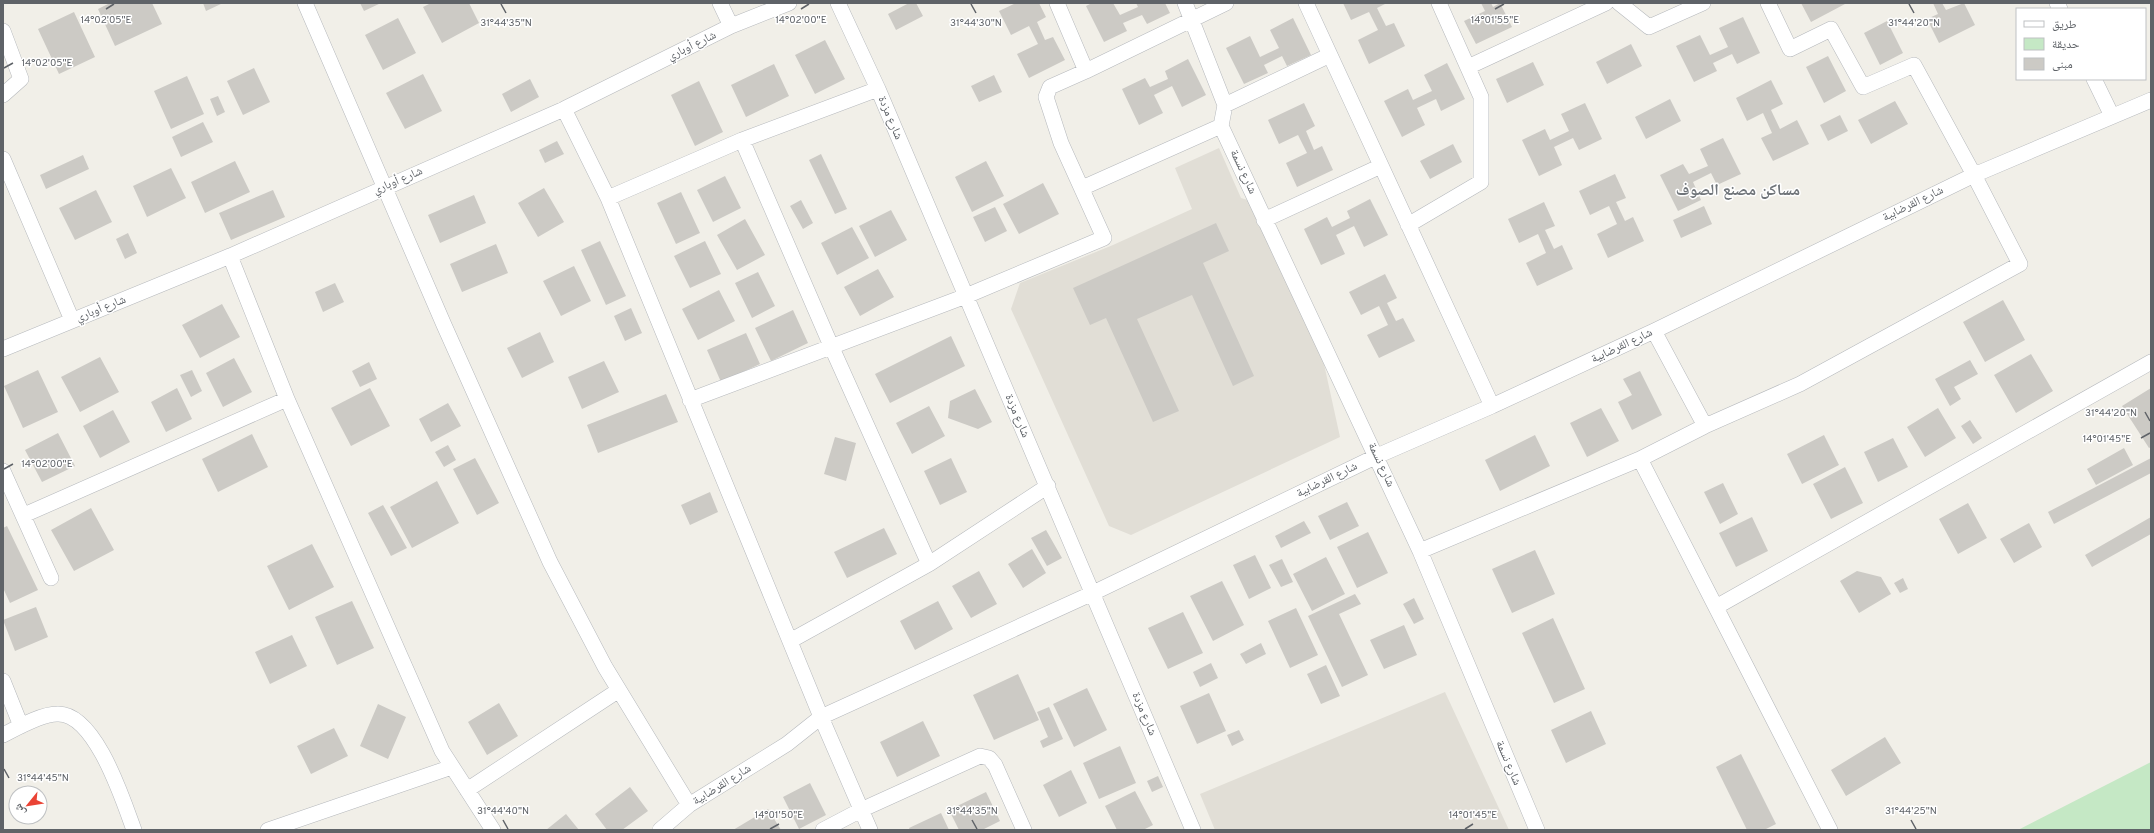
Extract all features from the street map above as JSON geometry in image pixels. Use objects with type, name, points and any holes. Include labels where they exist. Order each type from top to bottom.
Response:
[{"type":"street","points":[[305,3],[384,187],[550,562],[619,690],[689,805]]},
{"type":"street","points":[[720,3],[731,26]]},
{"type":"street","name":"شارع أوباري","points":[[3,349],[230,256],[564,109],[731,26],[789,3]]},
{"type":"street","name":"شارع مزدة","points":[[838,3],[878,89],[1193,830]]},
{"type":"street","points":[[1058,3],[1086,70]]},
{"type":"street","points":[[1082,188],[1222,126],[1225,105],[1185,3]]},
{"type":"street","points":[[690,400],[832,348],[966,296],[1104,238],[1061,143],[1046,97],[1050,87],[1226,3]]},
{"type":"street","points":[[1306,3],[1492,406]]},
{"type":"street","points":[[1408,225],[1481,182],[1482,97],[1439,3]]},
{"type":"street","points":[[1468,67],[1606,3]]},
{"type":"street","points":[[1619,3],[1649,27],[1703,3]]},
{"type":"street","points":[[1420,551],[1640,459],[1705,426],[1800,384],[2020,264],[1974,175],[1914,65],[1863,87],[1831,29],[1790,49],[1768,3]]},
{"type":"street","points":[[3,31],[21,79],[3,95]]},
{"type":"street","points":[[1225,105],[1330,55]]},
{"type":"street","points":[[2094,80],[2112,116]]},
{"type":"street","points":[[608,198],[742,140],[878,89]]},
{"type":"street","name":"شارع القرضابية","points":[[660,830],[689,805],[787,744],[821,717],[1093,593],[1377,456],[1492,406],[1654,331],[1974,175],[2151,100]]},
{"type":"street","points":[[564,109],[608,198],[821,717],[870,830]]},
{"type":"street","name":"شارع نسمة","points":[[1222,126],[1264,220],[1377,456],[1420,551],[1537,830]]},
{"type":"street","points":[[742,140],[832,348],[929,564]]},
{"type":"street","points":[[3,159],[72,320]]},
{"type":"street","points":[[1264,220],[1381,166]]},
{"type":"street","points":[[230,256],[287,399],[442,751],[493,830]]},
{"type":"street","points":[[1654,331],[1705,426]]},
{"type":"street","points":[[1716,607],[2151,362]]},
{"type":"street","points":[[24,515],[287,399]]},
{"type":"street","points":[[1640,459],[1830,830]]},
{"type":"street","points":[[3,471],[51,578]]},
{"type":"street","points":[[790,642],[929,564],[1048,486]]},
{"type":"street","points":[[3,681],[21,726]]},
{"type":"street","points":[[467,790],[619,690]]},
{"type":"street","points":[[3,735],[21,726],[55,713],[67,714],[76,720],[88,731],[105,759],[134,830]]},
{"type":"street","points":[[823,830],[861,810],[980,756],[989,758],[995,765],[1024,830]]},
{"type":"street","points":[[268,830],[452,767]]},
{"type":"shaded area","points":[[1219,148],[1241,198],[1251,201],[1324,364],[1340,437],[1131,535],[1109,526],[1011,309],[1020,283],[1113,245],[1192,209],[1175,168]]},
{"type":"shaded area","points":[[1445,692],[1509,830],[1215,830],[1200,794]]},
{"type":"green space","points":[[2151,762],[2151,830],[2018,830]]},
{"type":"building","points":[[110,3],[152,3],[162,24],[115,46],[98,9]]},
{"type":"building","points":[[203,3],[223,3],[206,11]]},
{"type":"building","points":[[360,3],[381,3],[364,11]]},
{"type":"building","points":[[431,3],[469,3],[479,23],[442,43],[423,7]]},
{"type":"building","points":[[909,3],[916,3],[923,16],[896,30],[888,14]]},
{"type":"building","points":[[1016,3],[1039,3],[1046,17],[1037,22],[1045,40],[1053,37],[1065,60],[1029,78],[1017,54],[1038,44],[1029,26],[1011,35],[999,11]]},
{"type":"building","points":[[1092,3],[1113,3],[1120,15],[1138,7],[1136,3],[1165,3],[1170,13],[1147,24],[1142,15],[1123,23],[1127,31],[1104,42],[1086,6]]},
{"type":"building","points":[[1343,3],[1387,3],[1377,8],[1386,26],[1394,23],[1405,46],[1369,64],[1358,40],[1378,30],[1369,12],[1351,20]]},
{"type":"building","points":[[1481,3],[1491,3],[1493,7],[1500,3],[1512,27],[1476,44],[1464,21],[1485,11]]},
{"type":"building","points":[[1801,3],[1844,3],[1845,4],[1811,22]]},
{"type":"building","points":[[1933,3],[1942,3],[1946,10],[1964,3],[1975,25],[1939,43],[1927,19],[1938,14]]},
{"type":"building","points":[[74,12],[95,57],[59,74],[38,29]]},
{"type":"building","points":[[1743,17],[1760,53],[1737,64],[1732,54],[1713,63],[1717,71],[1694,82],[1676,46],[1700,35],[1710,55],[1728,47],[1719,28]]},
{"type":"building","points":[[398,18],[416,53],[383,70],[365,35]]},
{"type":"building","points":[[1293,18],[1311,55],[1287,66],[1282,56],[1264,65],[1268,73],[1244,84],[1226,48],[1250,36],[1260,57],[1279,48],[1270,30]]},
{"type":"building","points":[[1887,21],[1903,53],[1880,65],[1864,33]]},
{"type":"building","points":[[825,40],[845,79],[815,94],[795,55]]},
{"type":"building","points":[[1631,44],[1642,66],[1607,84],[1596,62]]},
{"type":"building","points":[[1828,56],[1846,91],[1824,103],[1806,67]]},
{"type":"building","points":[[1188,59],[1206,95],[1182,107],[1172,86],[1154,95],[1163,113],[1139,125],[1122,89],[1145,78],[1150,87],[1168,79],[1165,71]]},
{"type":"building","points":[[1533,62],[1544,85],[1507,103],[1496,79]]},
{"type":"building","points":[[1447,63],[1465,99],[1441,111],[1436,99],[1417,108],[1425,125],[1402,137],[1384,101],[1408,89],[1413,100],[1432,91],[1424,75]]},
{"type":"building","points":[[774,64],[789,96],[746,117],[731,85]]},
{"type":"building","points":[[254,68],[270,102],[243,115],[227,81]]},
{"type":"building","points":[[423,74],[442,111],[405,129],[386,93]]},
{"type":"building","points":[[994,75],[1002,92],[979,102],[971,86]]},
{"type":"building","points":[[187,76],[204,114],[171,129],[154,91]]},
{"type":"building","points":[[530,79],[539,97],[511,112],[502,94]]},
{"type":"building","points":[[1771,80],[1783,104],[1771,110],[1780,129],[1797,120],[1809,144],[1773,161],[1761,138],[1772,133],[1763,113],[1747,121],[1736,98]]},
{"type":"building","points":[[699,81],[723,132],[695,146],[671,95]]},
{"type":"building","points":[[218,96],[225,112],[217,116],[210,99]]},
{"type":"building","points":[[1670,99],[1681,121],[1646,139],[1635,117]]},
{"type":"building","points":[[1895,101],[1908,124],[1871,144],[1858,120]]},
{"type":"building","points":[[1304,103],[1315,126],[1306,131],[1314,150],[1322,146],[1333,170],[1297,187],[1286,163],[1307,153],[1298,135],[1279,144],[1268,120]]},
{"type":"building","points":[[1585,103],[1602,139],[1579,150],[1573,138],[1554,147],[1562,165],[1539,176],[1522,140],[1545,129],[1550,140],[1569,131],[1561,114]]},
{"type":"building","points":[[1840,115],[1848,131],[1828,141],[1820,125]]},
{"type":"building","points":[[203,122],[213,142],[181,157],[172,137]]},
{"type":"building","points":[[1723,138],[1741,174],[1717,185],[1711,173],[1693,182],[1701,200],[1678,211],[1660,175],[1683,164],[1689,174],[1708,166],[1700,149]]},
{"type":"building","points":[[557,141],[564,154],[545,163],[539,150]]},
{"type":"building","points":[[1453,144],[1462,162],[1430,179],[1420,161]]},
{"type":"building","points":[[821,154],[847,209],[835,214],[809,160]]},
{"type":"building","points":[[83,155],[89,169],[46,189],[40,175]]},
{"type":"building","points":[[235,161],[250,192],[205,213],[191,182]]},
{"type":"building","points":[[986,161],[1004,196],[972,212],[955,177]]},
{"type":"building","points":[[171,168],[186,198],[147,217],[133,186]]},
{"type":"building","points":[[1615,174],[1626,198],[1616,202],[1625,221],[1633,217],[1644,241],[1608,258],[1597,234],[1617,224],[1609,206],[1590,215],[1579,191]]},
{"type":"building","points":[[725,176],[741,208],[713,222],[697,190]]},
{"type":"building","points":[[1043,183],[1059,214],[1019,234],[1003,204]]},
{"type":"building","points":[[544,188],[564,222],[538,237],[518,203]]},
{"type":"building","points":[[96,190],[112,222],[75,240],[59,208]]},
{"type":"building","points":[[273,190],[285,217],[231,240],[219,213]]},
{"type":"building","points":[[681,192],[700,233],[676,244],[657,203]]},
{"type":"building","points":[[474,195],[486,223],[440,243],[428,215]]},
{"type":"building","points":[[1370,199],[1388,235],[1364,247],[1354,226],[1336,235],[1345,254],[1321,265],[1304,229],[1327,217],[1332,227],[1350,218],[1347,211]]},
{"type":"building","points":[[801,200],[813,223],[803,229],[790,206]]},
{"type":"building","points":[[1544,202],[1555,226],[1545,230],[1554,249],[1562,245],[1573,269],[1537,286],[1526,263],[1546,253],[1538,234],[1519,243],[1508,219]]},
{"type":"building","points":[[1704,206],[1712,224],[1681,238],[1673,220]]},
{"type":"building","points":[[995,207],[1007,231],[985,242],[973,217]]},
{"type":"building","points":[[891,210],[907,240],[875,257],[859,226]]},
{"type":"building","points":[[745,219],[765,255],[737,270],[717,235]]},
{"type":"building","points":[[1216,223],[1229,251],[1203,263],[1254,376],[1233,386],[1192,295],[1137,319],[1179,411],[1153,422],[1106,318],[1090,325],[1073,288]]},
{"type":"building","points":[[852,227],[869,258],[837,275],[821,243]]},
{"type":"building","points":[[128,233],[137,253],[125,259],[116,239]]},
{"type":"building","points":[[600,241],[626,296],[606,305],[581,250]]},
{"type":"building","points":[[705,241],[721,274],[690,288],[674,256]]},
{"type":"building","points":[[496,244],[508,273],[462,292],[450,264]]},
{"type":"building","points":[[574,266],[591,301],[561,316],[543,281]]},
{"type":"building","points":[[878,269],[894,297],[860,316],[844,287]]},
{"type":"building","points":[[758,272],[775,306],[752,318],[735,283]]},
{"type":"building","points":[[1385,274],[1397,298],[1387,303],[1396,321],[1403,318],[1415,341],[1379,358],[1367,335],[1388,325],[1379,306],[1361,315],[1349,292]]},
{"type":"building","points":[[335,283],[344,302],[323,312],[315,292]]},
{"type":"building","points":[[719,290],[735,321],[698,340],[682,309]]},
{"type":"building","points":[[2003,300],[2025,340],[1985,362],[1963,322]]},
{"type":"building","points":[[222,304],[240,337],[200,358],[182,325]]},
{"type":"building","points":[[631,308],[642,333],[625,341],[614,316]]},
{"type":"building","points":[[793,310],[808,343],[771,361],[755,328]]},
{"type":"building","points":[[540,332],[554,362],[522,378],[507,348]]},
{"type":"building","points":[[746,333],[760,364],[721,382],[707,350]]},
{"type":"building","points":[[951,336],[965,366],[890,403],[875,374]]},
{"type":"building","points":[[2031,354],[2053,391],[2016,413],[1994,375]]},
{"type":"building","points":[[100,357],[119,392],[80,412],[61,377]]},
{"type":"building","points":[[234,358],[252,392],[223,407],[206,373]]},
{"type":"building","points":[[1970,360],[1978,374],[1954,387],[1961,399],[1950,406],[1935,379]]},
{"type":"building","points":[[604,361],[619,392],[582,409],[568,377]]},
{"type":"building","points":[[369,362],[377,379],[360,387],[352,371]]},
{"type":"building","points":[[38,370],[58,412],[23,428],[4,386]]},
{"type":"building","points":[[192,370],[202,391],[191,397],[180,375]]},
{"type":"building","points":[[1640,371],[1662,415],[1632,430],[1618,402],[1632,395],[1623,379]]},
{"type":"building","points":[[177,388],[192,419],[166,432],[151,402]]},
{"type":"building","points":[[370,388],[390,426],[351,446],[331,408]]},
{"type":"building","points":[[2151,388],[2151,447],[2149,448],[2122,406]]},
{"type":"building","points":[[975,389],[992,422],[978,429],[948,418],[950,401]]},
{"type":"building","points":[[666,394],[678,422],[598,453],[587,425]]},
{"type":"building","points":[[448,403],[461,426],[431,442],[419,419]]},
{"type":"building","points":[[929,406],[945,436],[912,454],[896,423]]},
{"type":"building","points":[[1601,408],[1619,441],[1587,457],[1570,423]]},
{"type":"building","points":[[1938,408],[1956,438],[1925,457],[1907,427]]},
{"type":"building","points":[[113,410],[130,442],[100,458],[83,426]]},
{"type":"building","points":[[1970,420],[1982,438],[1973,444],[1961,426]]},
{"type":"building","points":[[58,433],[75,466],[42,482],[25,450]]},
{"type":"building","points":[[252,434],[268,467],[218,492],[202,459]]},
{"type":"building","points":[[1535,435],[1550,466],[1500,491],[1485,460]]},
{"type":"building","points":[[1824,435],[1839,465],[1802,484],[1787,454]]},
{"type":"building","points":[[835,437],[856,443],[846,481],[824,474]]},
{"type":"building","points":[[1893,438],[1908,467],[1878,482],[1864,452]]},
{"type":"building","points":[[448,445],[456,460],[444,467],[435,452]]},
{"type":"building","points":[[2124,448],[2133,465],[2096,485],[2087,469]]},
{"type":"building","points":[[475,458],[499,503],[477,515],[453,469]]},
{"type":"building","points":[[951,458],[967,492],[940,505],[924,471]]},
{"type":"building","points":[[2151,458],[2151,473],[2054,524],[2048,512]]},
{"type":"building","points":[[1845,467],[1863,503],[1831,519],[1813,484]]},
{"type":"building","points":[[437,481],[459,523],[412,548],[390,507]]},
{"type":"building","points":[[1723,483],[1738,514],[1720,524],[1704,492]]},
{"type":"building","points":[[710,492],[718,512],[690,525],[681,505]]},
{"type":"building","points":[[1347,502],[1359,526],[1330,540],[1318,516]]},
{"type":"building","points":[[1968,503],[1987,538],[1958,554],[1939,519]]},
{"type":"building","points":[[383,505],[407,548],[391,556],[368,513]]},
{"type":"building","points":[[91,508],[114,550],[74,571],[51,530]]},
{"type":"building","points":[[1752,517],[1768,551],[1736,567],[1719,533]]},
{"type":"building","points":[[2151,517],[2151,534],[2092,567],[2085,555]]},
{"type":"building","points":[[1304,521],[1311,533],[1281,548],[1275,536]]},
{"type":"building","points":[[2029,523],[2042,547],[2014,563],[2000,539]]},
{"type":"building","points":[[7,526],[38,590],[10,603],[3,588],[3,528]]},
{"type":"building","points":[[884,528],[897,554],[847,578],[834,552]]},
{"type":"building","points":[[1046,530],[1062,558],[1047,566],[1031,538]]},
{"type":"building","points":[[1368,532],[1388,573],[1357,588],[1337,547]]},
{"type":"building","points":[[312,544],[334,587],[289,610],[267,566]]},
{"type":"building","points":[[1032,549],[1046,573],[1023,588],[1008,564]]},
{"type":"building","points":[[1535,550],[1555,594],[1512,613],[1492,569]]},
{"type":"building","points":[[1255,555],[1271,588],[1249,599],[1233,565]]},
{"type":"building","points":[[1326,557],[1345,594],[1312,611],[1293,574]]},
{"type":"building","points":[[1282,559],[1293,582],[1281,587],[1269,565]]},
{"type":"building","points":[[979,571],[997,604],[971,618],[952,586]]},
{"type":"building","points":[[1857,571],[1881,577],[1891,594],[1859,613],[1840,581]]},
{"type":"building","points":[[1903,578],[1908,589],[1900,593],[1894,583]]},
{"type":"building","points":[[1222,581],[1244,625],[1213,641],[1190,596]]},
{"type":"building","points":[[1355,594],[1361,604],[1339,614],[1368,675],[1342,687],[1308,616]]},
{"type":"building","points":[[1414,598],[1424,619],[1414,624],[1403,604]]},
{"type":"building","points":[[352,601],[374,648],[337,665],[315,617]]},
{"type":"building","points":[[938,601],[953,629],[915,650],[900,621]]},
{"type":"building","points":[[36,607],[48,637],[15,651],[3,620]]},
{"type":"building","points":[[1296,608],[1318,655],[1290,668],[1268,621]]},
{"type":"building","points":[[1183,612],[1203,653],[1168,669],[1148,628]]},
{"type":"building","points":[[1553,618],[1585,689],[1554,703],[1522,633]]},
{"type":"building","points":[[1404,625],[1417,655],[1384,669],[1370,640]]},
{"type":"building","points":[[292,635],[307,666],[270,684],[255,652]]},
{"type":"building","points":[[1261,643],[1266,654],[1246,664],[1240,654]]},
{"type":"building","points":[[1211,663],[1218,678],[1200,687],[1193,672]]},
{"type":"building","points":[[1326,665],[1340,696],[1321,704],[1307,674]]},
{"type":"building","points":[[1018,674],[1039,720],[994,740],[973,695]]},
{"type":"building","points":[[1087,688],[1107,730],[1074,747],[1053,704]]},
{"type":"building","points":[[1209,693],[1226,731],[1197,744],[1180,706]]},
{"type":"building","points":[[499,703],[518,736],[487,755],[468,722]]},
{"type":"building","points":[[378,704],[406,717],[388,759],[360,746]]},
{"type":"building","points":[[1049,707],[1063,739],[1043,748],[1040,741],[1048,737],[1037,712]]},
{"type":"building","points":[[1591,711],[1606,744],[1566,763],[1551,730]]},
{"type":"building","points":[[923,721],[940,756],[897,777],[880,742]]},
{"type":"building","points":[[334,728],[348,756],[311,774],[297,746]]},
{"type":"building","points":[[1239,730],[1244,740],[1232,746],[1227,735]]},
{"type":"building","points":[[1885,737],[1901,763],[1846,796],[1831,770]]},
{"type":"building","points":[[1120,746],[1136,783],[1099,799],[1083,763]]},
{"type":"building","points":[[1741,754],[1776,824],[1764,830],[1747,830],[1716,767]]},
{"type":"building","points":[[1071,770],[1087,803],[1059,817],[1043,785]]},
{"type":"building","points":[[1158,776],[1163,787],[1152,792],[1147,781]]},
{"type":"building","points":[[810,783],[826,815],[799,829],[783,797]]},
{"type":"building","points":[[630,787],[648,811],[622,830],[607,830],[595,814]]},
{"type":"building","points":[[1135,791],[1153,825],[1143,830],[1117,830],[1105,806]]},
{"type":"building","points":[[986,792],[1000,821],[982,830],[959,830],[949,810]]},
{"type":"building","points":[[768,809],[781,830],[733,830]]},
{"type":"building","points":[[941,813],[949,830],[910,830],[909,828]]},
{"type":"building","points":[[566,814],[579,830],[546,830]]},
{"type":"district","name":"مساكن مصنع الصوف","points":[[1738,191]]}]
